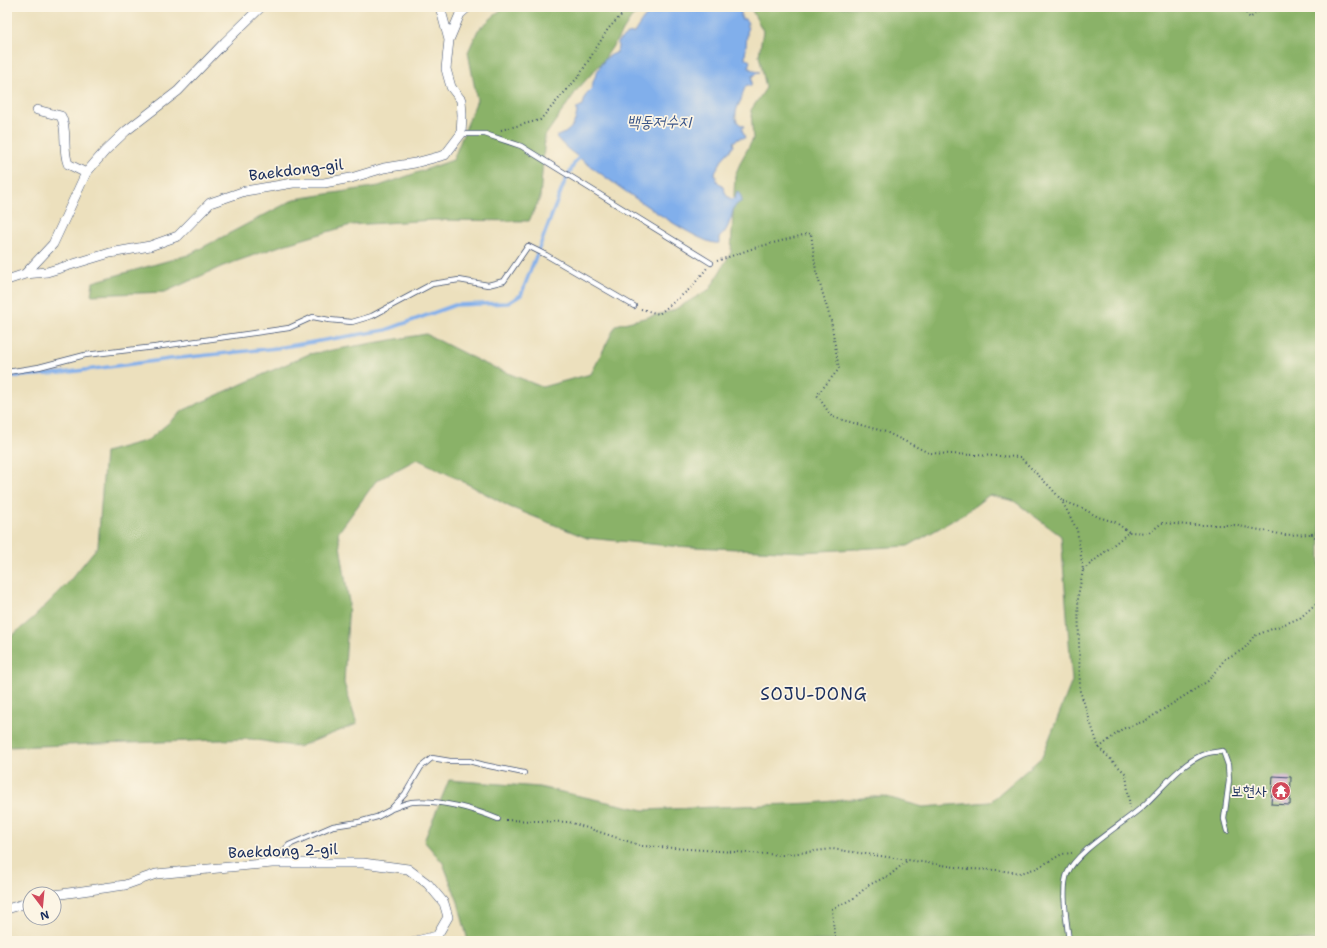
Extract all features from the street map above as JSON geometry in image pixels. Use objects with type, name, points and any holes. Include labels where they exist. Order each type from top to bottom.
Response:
[{"type":"street","points":[[25,274],[53,244],[86,173],[105,151],[126,131],[178,91],[261,7]]},
{"type":"street","points":[[440,7],[449,40]]},
{"type":"street","points":[[461,134],[461,100],[451,87],[446,69],[449,40],[460,14],[468,7]]},
{"type":"street","points":[[37,110],[61,116],[63,121],[65,158],[68,164],[86,173]]},
{"type":"street","name":"Baekdong-gil","points":[[7,280],[25,274],[47,272],[110,253],[150,246],[178,236],[210,203],[245,190],[293,183],[324,183],[351,178],[384,168],[415,163],[445,155],[461,134]]},
{"type":"street","name":"Baekdong 2-gil","points":[[62,894],[125,885],[156,874],[272,863],[363,863],[408,868],[428,884],[444,903],[448,917],[437,936],[416,941]]},
{"type":"street","points":[[7,909],[22,904]]},
{"type":"lane","points":[[461,134],[484,134],[521,146],[710,264]]},
{"type":"lane","points":[[7,372],[38,367],[85,355],[155,347],[290,328],[312,317],[352,322],[372,316],[432,284],[458,280],[488,285],[504,281],[528,246],[634,306]]},
{"type":"lane","points":[[1069,941],[1064,883],[1068,872],[1080,857],[1100,839],[1143,807],[1176,774],[1189,764],[1202,755],[1223,751],[1228,765],[1229,781],[1224,819],[1227,831]]},
{"type":"lane","points":[[390,810],[405,794],[421,767],[432,758],[450,761],[469,761],[524,773]]},
{"type":"lane","points":[[272,863],[289,845],[333,826],[359,822],[377,817],[411,802],[427,801],[469,810],[498,819]]},
{"type":"path","points":[[484,134],[540,120],[579,76],[608,29],[629,7]]},
{"type":"path","points":[[1241,7],[1250,18],[1263,7]]},
{"type":"path","points":[[634,306],[659,314],[691,288],[710,264],[754,248],[811,233],[816,271],[830,321],[839,369],[817,395],[832,417],[886,432],[929,452],[1020,457],[1062,501],[1077,530],[1083,570],[1078,596],[1080,691],[1099,748],[1126,774],[1130,817]]},
{"type":"path","points":[[1062,501],[1082,508],[1098,517],[1115,522],[1129,532],[1149,533],[1162,523],[1188,526],[1234,525],[1285,535],[1312,534],[1320,531]]},
{"type":"path","points":[[1083,570],[1129,532]]},
{"type":"path","points":[[1312,534],[1320,542]]},
{"type":"path","points":[[1099,748],[1122,730],[1144,721],[1208,681],[1225,659],[1244,649],[1254,636],[1300,618],[1320,600]]},
{"type":"path","points":[[498,819],[569,822],[642,846],[782,855],[832,850],[969,869],[1021,873],[1037,868],[1062,854],[1087,851]]},
{"type":"path","points":[[836,941],[832,909],[854,898],[869,885],[890,875],[908,860]]},
{"type":"green space","points":[[504,7],[648,7],[632,17],[603,61],[577,90],[545,136],[540,198],[529,221],[434,220],[351,225],[283,245],[223,266],[165,292],[91,295],[93,282],[188,255],[295,199],[379,186],[453,160],[477,100],[468,52],[478,30]]},
{"type":"green space","points":[[750,7],[1320,7],[1320,941],[468,941],[458,902],[443,863],[424,841],[449,780],[539,787],[644,810],[813,803],[883,796],[923,807],[990,802],[1042,757],[1072,681],[1061,536],[1014,501],[989,495],[964,514],[908,546],[803,552],[671,546],[587,538],[510,507],[417,459],[376,481],[338,533],[349,602],[344,683],[357,724],[298,747],[251,739],[7,747],[7,640],[32,619],[67,584],[98,546],[105,452],[148,440],[184,410],[309,354],[426,334],[483,363],[542,387],[591,374],[616,325],[672,311],[710,289],[731,252],[735,175],[753,139],[751,110],[766,88],[759,55],[763,31]]},
{"type":"water","name":"백동저수지","points":[[664,7],[739,7],[741,10],[741,19],[745,19],[748,23],[745,58],[750,61],[748,67],[754,71],[760,72],[752,76],[751,86],[747,85],[744,90],[736,111],[737,122],[744,126],[742,129],[745,138],[740,138],[733,142],[734,146],[723,158],[715,173],[717,181],[723,187],[727,196],[731,199],[735,198],[737,191],[741,196],[742,201],[734,207],[727,228],[719,238],[719,243],[708,241],[690,233],[668,220],[598,172],[569,150],[556,137],[568,131],[573,125],[576,119],[577,108],[583,105],[586,94],[592,88],[596,75],[604,60],[616,53],[618,41],[628,34],[634,33],[647,15]]},
{"type":"building","name":"보현사","points":[[1273,776],[1291,777],[1290,805],[1271,804]]},
{"type":"waterway","points":[[7,377],[62,373],[170,359],[277,348],[386,330],[455,305],[508,303],[521,295],[563,186],[575,162],[582,155]]},
{"type":"place","name":"보현사","points":[[1281,791]]},
{"type":"district","name":"SOJU-DONG","points":[[814,694]]}]
